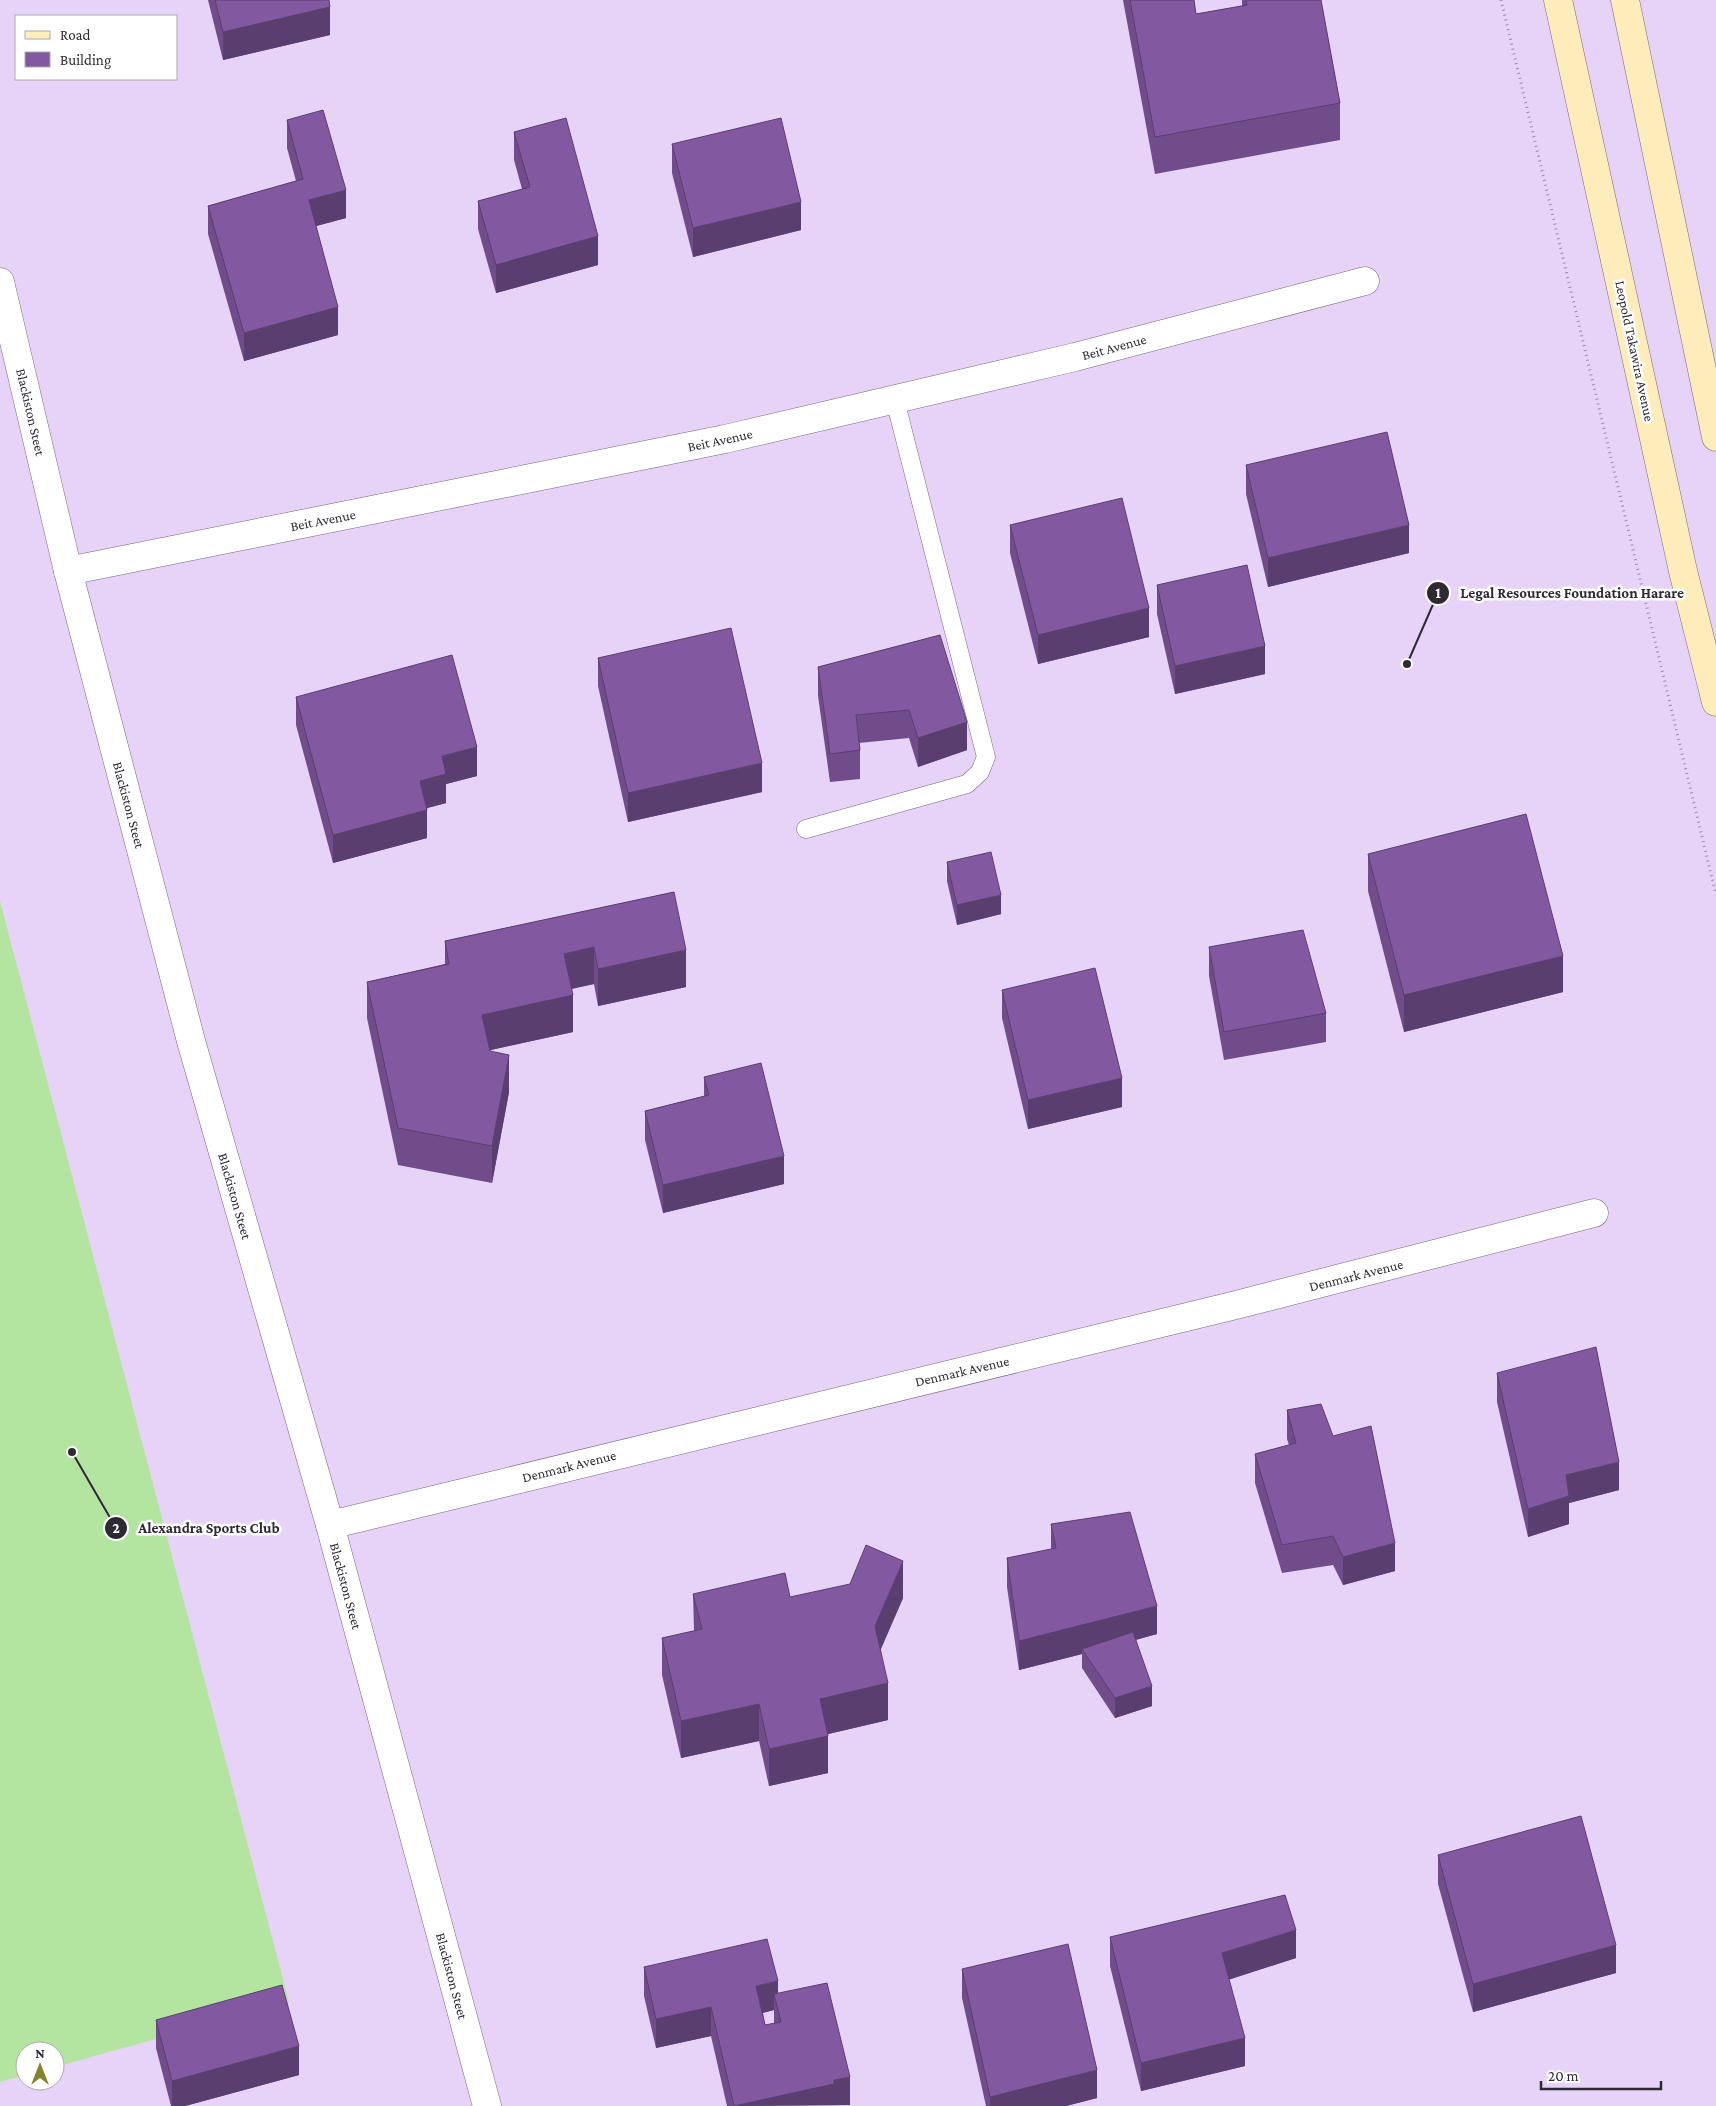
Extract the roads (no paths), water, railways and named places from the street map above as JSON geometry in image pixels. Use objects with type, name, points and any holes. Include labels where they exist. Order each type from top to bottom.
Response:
[{"type":"main road","name":"Leopold Takawira Avenue","points":[[1558,0],[1683,571],[1716,702]]},
{"type":"main road","points":[[1624,0],[1716,437]]},
{"type":"street","name":"Beit Avenue","points":[[68,571],[725,439],[1075,357],[1365,281]]},
{"type":"street","name":"Blackiston Steet","points":[[0,282],[68,571],[191,1041],[330,1525],[488,2106]]},
{"type":"street","name":"Denmark Avenue","points":[[330,1525],[1232,1306],[1594,1213]]},
{"type":"lane","points":[[806,830],[967,784],[980,772],[986,757],[895,400]]},
{"type":"place","name":"Legal Resources Foundation Harare","points":[[1407,664]]},
{"type":"place","name":"Alexandra Sports Club","points":[[72,1452]]}]
